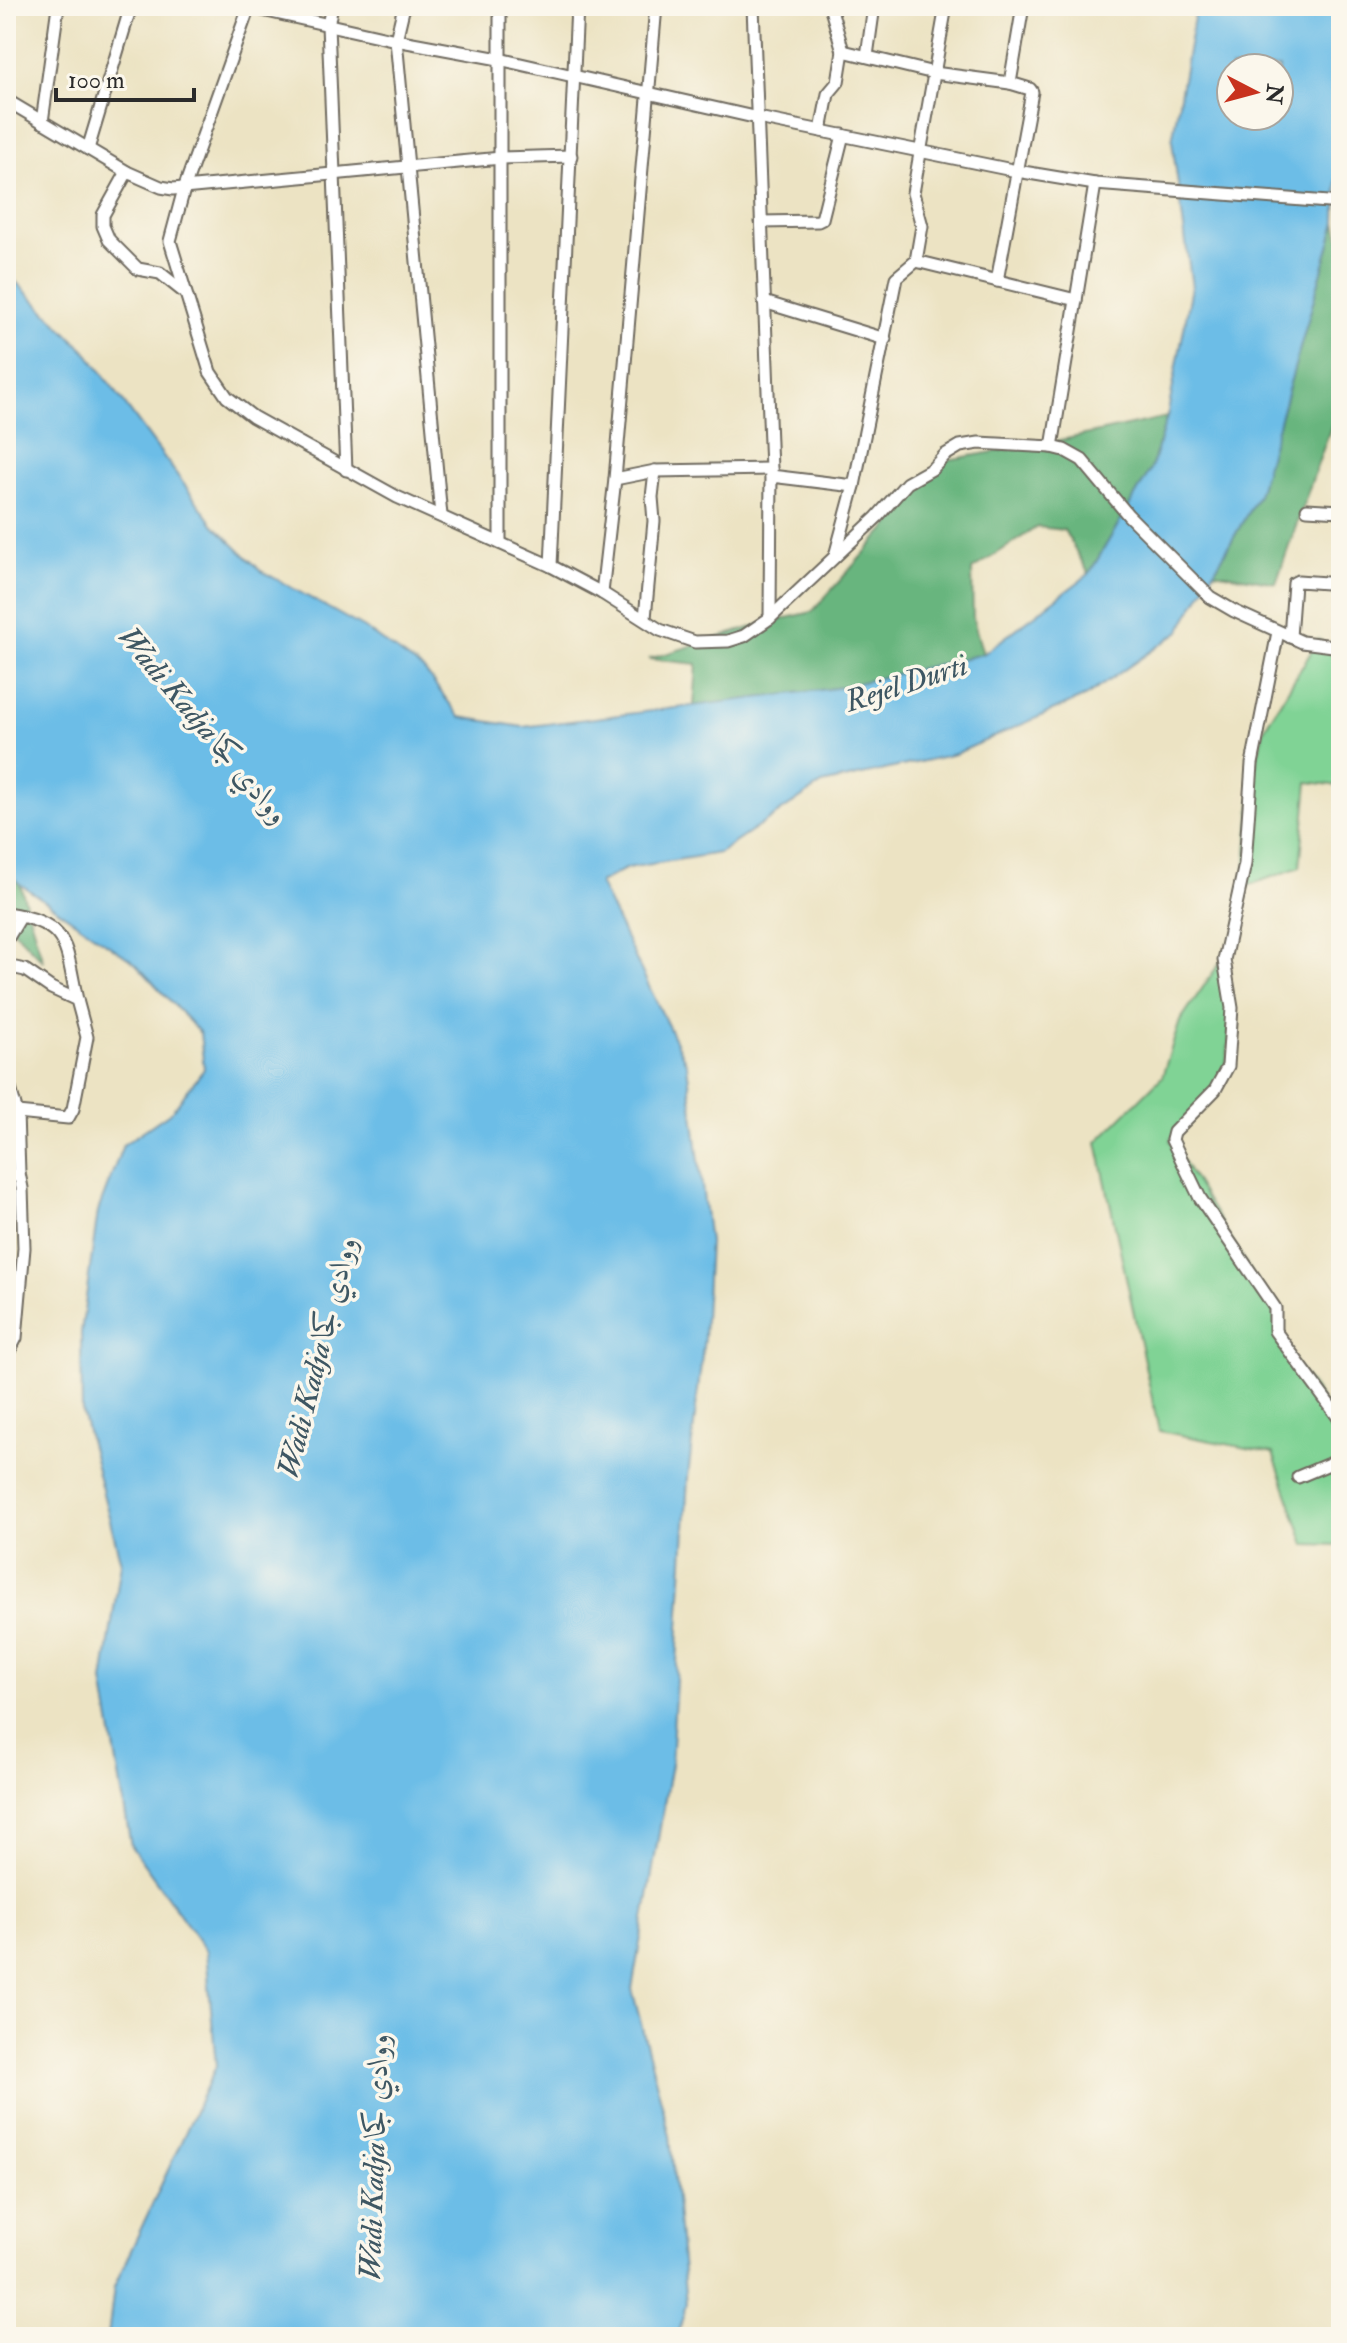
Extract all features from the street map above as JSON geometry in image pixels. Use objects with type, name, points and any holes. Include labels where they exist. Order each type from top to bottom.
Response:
[{"type":"street","points":[[42,122],[58,6]]},
{"type":"street","points":[[88,149],[131,6]]},
{"type":"street","points":[[332,6],[328,25],[346,470]]},
{"type":"street","points":[[404,6],[396,40],[441,515]]},
{"type":"street","points":[[500,6],[500,543]]},
{"type":"street","points":[[551,566],[577,6]]},
{"type":"street","points":[[602,593],[615,479],[656,6]]},
{"type":"street","points":[[753,6],[771,472],[770,618]]},
{"type":"street","points":[[821,131],[828,94],[838,82],[843,51],[830,6]]},
{"type":"street","points":[[867,56],[874,6]]},
{"type":"street","points":[[835,557],[854,486],[896,278],[916,261],[922,226],[913,193],[946,6]]},
{"type":"street","points":[[1010,83],[1023,6]]},
{"type":"street","points":[[1341,203],[1095,184],[1017,171],[246,7],[184,189],[170,241],[210,372],[227,397],[253,417],[346,470],[397,497],[551,566],[677,638],[713,642],[744,636],[770,618],[835,557],[907,483],[932,469],[945,455],[960,446],[979,443],[1052,447],[1082,460],[1128,515],[1210,597],[1284,634],[1318,645],[1341,647]]},
{"type":"street","points":[[843,51],[934,73],[1026,86],[1032,92],[997,281]]},
{"type":"street","points":[[6,100],[127,172],[161,187],[184,189],[501,158],[571,156]]},
{"type":"street","points":[[761,222],[822,219],[843,135]]},
{"type":"street","points":[[127,172],[103,215],[103,226],[109,240],[138,269],[160,273],[184,292]]},
{"type":"street","points":[[1052,447],[1095,184]]},
{"type":"street","points":[[916,261],[1076,300]]},
{"type":"street","points":[[764,302],[885,339]]},
{"type":"street","points":[[615,479],[655,471],[771,472],[854,486]]},
{"type":"street","points":[[645,618],[655,471]]},
{"type":"street","points":[[1307,509],[1341,511]]},
{"type":"street","points":[[1341,584],[1294,583],[1252,764],[1245,864],[1224,960],[1232,1008],[1228,1066],[1215,1090],[1174,1132],[1172,1140],[1200,1198],[1275,1308],[1275,1331],[1341,1421]]},
{"type":"street","points":[[6,913],[40,921],[59,934],[64,943],[87,1037],[71,1115],[68,1118],[12,1114]]},
{"type":"street","points":[[6,941],[21,916]]},
{"type":"street","points":[[6,966],[25,970],[51,988],[77,1000]]},
{"type":"street","points":[[6,1074],[23,1202],[24,1248],[15,1346],[6,1357]]},
{"type":"street","points":[[6,1179],[19,1173]]},
{"type":"street","points":[[1298,1477],[1341,1459]]},
{"type":"green space","points":[[1336,222],[1341,243],[1341,398],[1276,583],[1214,572],[1258,495]]},
{"type":"green space","points":[[1167,417],[1151,469],[1089,574],[1064,530],[1037,527],[972,570],[973,619],[983,654],[836,688],[694,706],[697,664],[649,659],[812,612],[947,460],[1057,441]]},
{"type":"green space","points":[[1319,639],[1341,668],[1341,786],[1308,782],[1300,867],[1244,887],[1254,772],[1264,729]]},
{"type":"green space","points":[[6,871],[20,884],[43,961],[6,922]]},
{"type":"green space","points":[[1221,961],[1229,1045],[1224,1069],[1200,1106],[1170,1140],[1273,1308],[1278,1339],[1341,1427],[1341,1545],[1305,1544],[1273,1453],[1159,1431],[1097,1142],[1162,1077],[1180,1021]]},
{"type":"water","points":[[1196,6],[1341,6],[1336,222],[1258,495],[1180,631],[1086,696],[955,754],[822,784],[719,853],[627,868],[599,883],[687,1065],[709,1242],[704,1338],[688,1477],[671,1764],[632,1989],[670,2135],[686,2303],[678,2337],[108,2337],[114,2287],[216,2066],[206,1951],[131,1846],[103,1681],[121,1563],[82,1412],[81,1333],[98,1211],[123,1145],[171,1112],[204,1069],[200,1033],[135,963],[20,884],[6,871],[6,272],[88,354],[214,525],[260,570],[364,628],[424,670],[460,717],[523,727],[836,688],[983,654],[1089,574],[1151,469],[1167,417],[1192,287],[1172,141]]},
{"type":"water label","name":"Rejel Durti","points":[[906,683]]},
{"type":"water label","name":"Wadi Kadja ووادي كجا","points":[[204,725]]},
{"type":"water label","name":"Wadi Kadja ووادي كجا","points":[[317,1357]]},
{"type":"water label","name":"Wadi Kadja ووادي كجا","points":[[374,2157]]}]
